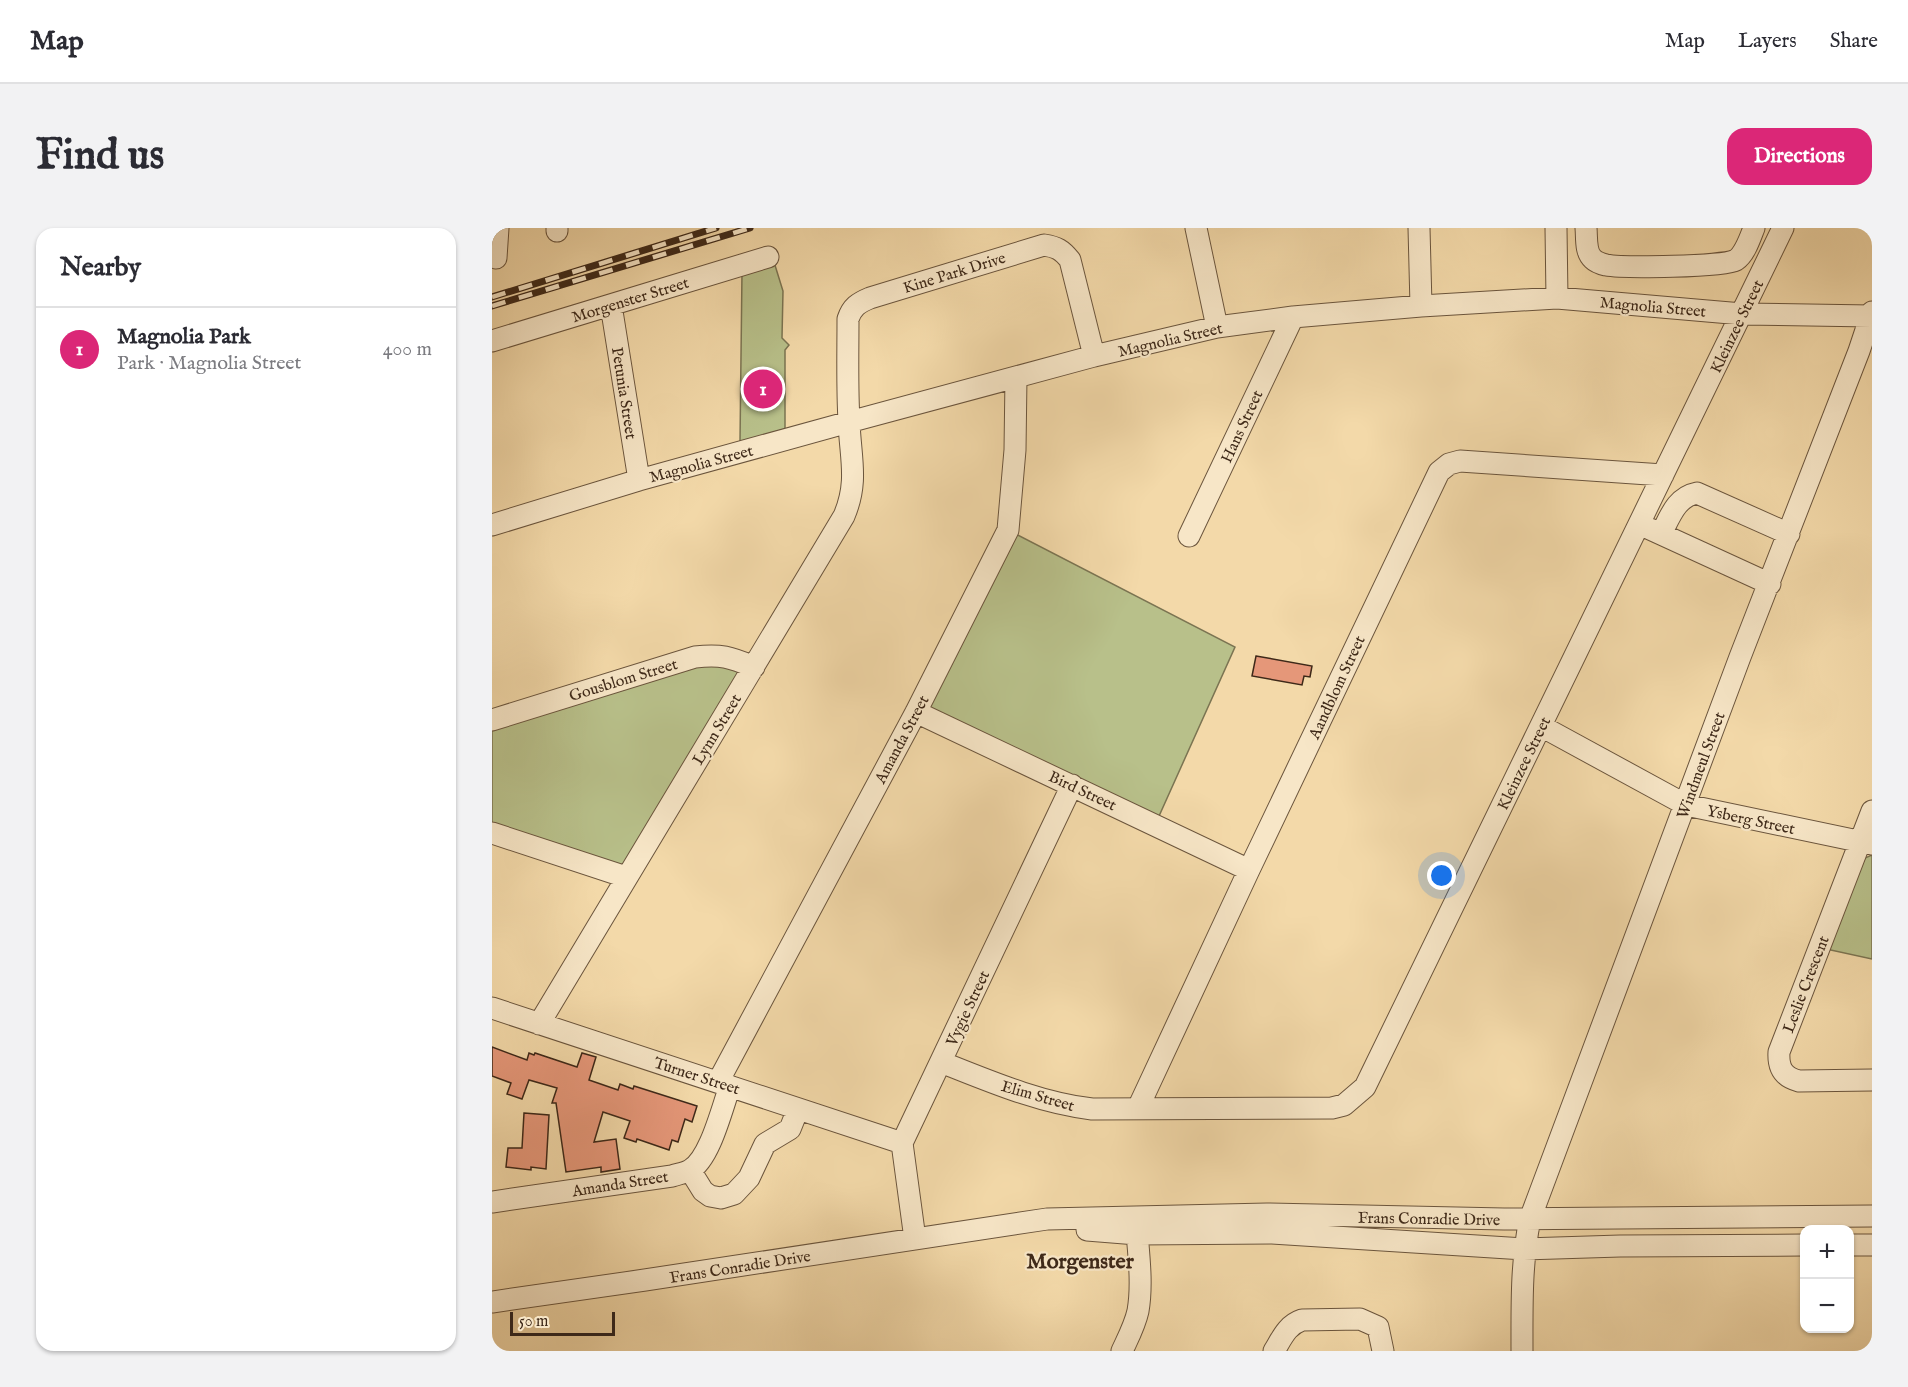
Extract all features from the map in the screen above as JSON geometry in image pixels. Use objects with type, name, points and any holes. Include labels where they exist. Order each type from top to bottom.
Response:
[{"type":"street","points":[[496,258],[498,228]]},
{"type":"street","points":[[1196,228],[1217,327]]},
{"type":"street","points":[[1419,228],[1421,306]]},
{"type":"street","points":[[1556,228],[1557,298]]},
{"type":"street","points":[[1586,228],[1587,249],[1593,259],[1606,265],[1626,266],[1694,266],[1734,261],[1742,253],[1754,228]]},
{"type":"street","name":"Kleinzee Street","points":[[1138,1108],[1332,1108],[1344,1106],[1365,1087],[1783,228]]},
{"type":"street","name":"Kine Park Drive","points":[[849,422],[848,320],[850,311],[870,298],[1044,245],[1063,251],[1070,260],[1094,356]]},
{"type":"street","name":"Morgenster Street","points":[[492,341],[768,257]]},
{"type":"street","name":"Magnolia Street","points":[[492,525],[639,480],[849,422],[1094,356],[1217,327],[1293,317],[1421,306],[1557,298],[1742,314],[1871,314]]},
{"type":"street","name":"Petunia Street","points":[[611,305],[639,480]]},
{"type":"street","name":"Windmeul Street","points":[[1522,1351],[1524,1249],[1530,1219],[1789,534],[1866,352],[1871,314]]},
{"type":"street","name":"Hans Street","points":[[1189,536],[1293,317]]},
{"type":"street","name":"Amanda Street","points":[[492,1202],[672,1176],[690,1170],[698,1164],[706,1152],[724,1084],[1008,530],[1016,450],[1016,378]]},
{"type":"street","name":"Lynn Street","points":[[539,1024],[844,516],[853,487],[849,422]]},
{"type":"street","name":"Aandblom Street","points":[[1138,1108],[1249,870],[1440,472],[1449,464],[1460,461],[1663,476]]},
{"type":"street","points":[[1661,534],[1676,504],[1686,496],[1697,493],[1789,534]]},
{"type":"street","points":[[1639,524],[1770,584]]},
{"type":"street","name":"Gousblom Street","points":[[492,720],[695,657],[729,656],[754,667]]},
{"type":"street","name":"Bird Street","points":[[916,712],[1249,870]]},
{"type":"street","name":"Ysberg Street","points":[[1541,726],[1686,805],[1866,843]]},
{"type":"street","name":"Vygie Street","points":[[902,1143],[1072,785]]},
{"type":"street","name":"Leslie Crescent","points":[[1872,811],[1866,843],[1779,1052],[1780,1068],[1790,1079],[1799,1081],[1872,1080]]},
{"type":"street","points":[[492,834],[626,877]]},
{"type":"street","name":"Turner Street","points":[[492,1008],[902,1143]]},
{"type":"street","name":"Elim Street","points":[[941,1062],[1002,1086],[1077,1107],[1138,1108]]},
{"type":"street","points":[[690,1170],[710,1196],[721,1198],[734,1194],[749,1178],[765,1144],[790,1129],[798,1109]]},
{"type":"street","points":[[902,1143],[915,1239]]},
{"type":"street","name":"Frans Conradie Drive","points":[[1137,1225],[1267,1215],[1530,1219],[1872,1216]]},
{"type":"street","name":"Frans Conradie Drive","points":[[492,1302],[645,1281],[1047,1219],[1524,1249],[1800,1245]]},
{"type":"street","points":[[1122,1351],[1134,1327],[1138,1312],[1140,1292],[1137,1225]]},
{"type":"street","points":[[1854,1245],[1872,1245]]},
{"type":"street","points":[[1274,1351],[1285,1333],[1296,1322],[1360,1319],[1378,1327],[1383,1351]]},
{"type":"green space","points":[[774,262],[783,291],[782,338],[789,345],[785,350],[785,429],[740,442],[742,272]]},
{"type":"green space","points":[[1008,530],[1235,647],[1155,825],[916,712]]},
{"type":"green space","points":[[698,657],[752,670],[626,877],[492,834],[492,723]]},
{"type":"green space","points":[[1872,855],[1872,959],[1826,949],[1865,858]]},
{"type":"building","points":[[1256,656],[1312,666],[1310,677],[1304,676],[1302,685],[1252,676]]},
{"type":"building","points":[[492,1047],[527,1060],[529,1053],[534,1055],[535,1053],[577,1067],[582,1053],[596,1057],[589,1080],[618,1090],[620,1084],[633,1089],[634,1086],[697,1106],[692,1122],[685,1119],[678,1142],[672,1140],[669,1150],[637,1139],[636,1142],[624,1138],[630,1121],[603,1112],[594,1142],[616,1139],[620,1169],[601,1172],[601,1167],[566,1172],[556,1103],[552,1103],[557,1088],[529,1080],[522,1099],[507,1094],[511,1083],[492,1076]]},
{"type":"building","points":[[524,1113],[549,1115],[546,1169],[506,1167],[508,1148],[522,1148]]},
{"type":"railway","points":[[492,297],[716,228]]},
{"type":"railway","points":[[492,306],[750,228]]},
{"type":"place","name":"Magnolia Park","points":[[763,389]]},
{"type":"district","name":"Morgenster","points":[[1080,1260]]}]
